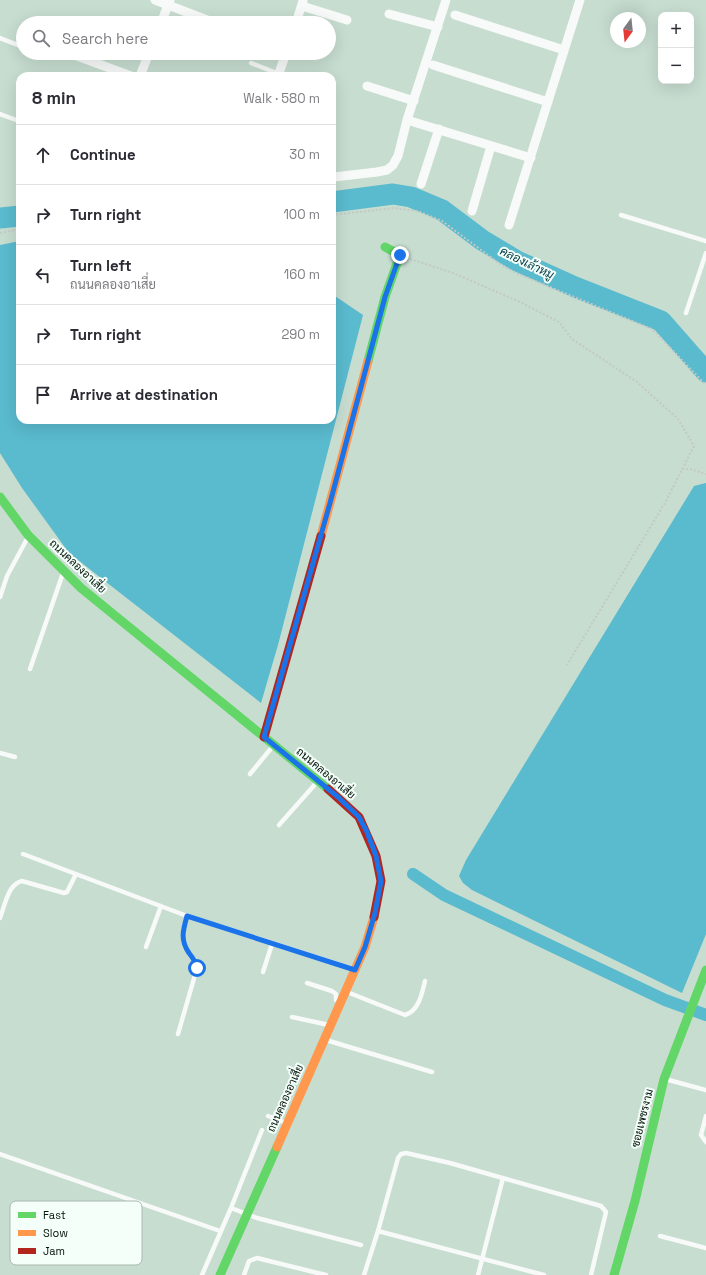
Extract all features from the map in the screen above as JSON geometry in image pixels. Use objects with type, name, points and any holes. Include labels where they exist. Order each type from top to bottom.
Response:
[{"type":"street","points":[[155,0],[169,2],[200,16]]},
{"type":"street","points":[[336,177],[387,170],[393,165],[398,156],[407,120],[446,0]]},
{"type":"street","points":[[509,225],[580,0]]},
{"type":"street","points":[[163,16],[169,2]]},
{"type":"street","points":[[298,16],[302,2],[347,20]]},
{"type":"street","points":[[389,14],[438,28]]},
{"type":"street","points":[[455,15],[564,50]]},
{"type":"street","points":[[88,60],[120,72]]},
{"type":"street","points":[[142,72],[146,60]]},
{"type":"street","points":[[282,72],[284,60]]},
{"type":"street","points":[[433,65],[548,102]]},
{"type":"street","points":[[367,86],[414,101]]},
{"type":"street","points":[[407,120],[531,158]]},
{"type":"street","points":[[421,184],[439,129]]},
{"type":"street","points":[[472,211],[492,146]]},
{"type":"street","points":[[264,737],[324,526],[385,297],[400,255],[385,247]]},
{"type":"street","name":"ถนนคลองอาเสี่ย","points":[[0,497],[28,535],[64,572],[115,616],[318,781],[359,817],[376,856],[381,881],[375,913],[365,947],[220,1275]]},
{"type":"street","name":"ซอยเพชรงาม","points":[[614,1275],[635,1201],[664,1079],[706,970]]},
{"type":"lane","points":[[0,38],[16,44]]},
{"type":"lane","points":[[251,63],[274,72]]},
{"type":"lane","points":[[0,114],[16,120]]},
{"type":"lane","points":[[621,215],[706,241]]},
{"type":"lane","points":[[686,313],[706,253]]},
{"type":"lane","points":[[0,597],[8,576],[28,535]]},
{"type":"lane","points":[[30,669],[64,572]]},
{"type":"lane","points":[[250,774],[274,745]]},
{"type":"lane","points":[[0,753],[16,757]]},
{"type":"lane","points":[[279,824],[318,781]]},
{"type":"lane","points":[[23,854],[187,916],[355,970]]},
{"type":"lane","points":[[0,918],[12,887],[16,882],[22,881],[64,893],[67,892],[76,874]]},
{"type":"lane","points":[[146,947],[160,906]]},
{"type":"lane","points":[[178,1034],[197,968],[196,963],[183,944],[182,934],[187,916]]},
{"type":"lane","points":[[263,972],[272,944]]},
{"type":"lane","points":[[345,992],[405,1015],[419,1003],[425,981]]},
{"type":"lane","points":[[307,983],[336,994],[335,1008],[338,1009]]},
{"type":"lane","points":[[292,1017],[330,1026]]},
{"type":"lane","points":[[324,1039],[432,1072]]},
{"type":"lane","points":[[268,1116],[287,1123],[316,1058]]},
{"type":"lane","points":[[664,1079],[706,1090]]},
{"type":"lane","points":[[706,1116],[701,1135],[706,1142]]},
{"type":"lane","points":[[202,1275],[262,1130]]},
{"type":"lane","points":[[364,1275],[398,1158],[401,1154],[406,1153],[450,1163],[604,1208],[606,1212],[591,1275]]},
{"type":"lane","points":[[0,1154],[133,1201]]},
{"type":"lane","points":[[478,1275],[503,1178]]},
{"type":"lane","points":[[142,1204],[220,1232]]},
{"type":"lane","points":[[231,1208],[247,1214],[361,1244]]},
{"type":"lane","points":[[378,1231],[544,1275]]},
{"type":"lane","points":[[660,1236],[706,1248]]},
{"type":"lane","points":[[244,1275],[249,1261],[257,1258],[326,1275]]},
{"type":"path","points":[[336,215],[394,208],[431,215],[442,221],[500,264],[516,273],[652,329],[706,385]]},
{"type":"path","points":[[0,233],[16,230]]},
{"type":"path","points":[[400,255],[453,273],[518,301],[558,322],[572,339],[637,382],[678,419],[694,446],[666,502],[567,665]]},
{"type":"path","points":[[682,469],[690,469],[706,474]]},
{"type":"water","points":[[16,242],[16,424],[335,424],[278,645],[261,703],[69,553],[22,488],[0,453],[0,245]]},
{"type":"water","points":[[336,297],[363,315],[336,420]]},
{"type":"water","points":[[706,483],[706,934],[682,993],[472,890],[463,883],[459,876],[466,860],[694,486]]},
{"type":"waterway","name":"คลองเล้าหมู","points":[[336,201],[393,194],[411,197],[442,210],[482,240],[517,261],[575,287],[661,321],[706,372]]},
{"type":"waterway","name":"คลองเล้าหมู","points":[[0,218],[16,216]]},
{"type":"waterway","points":[[413,874],[444,895],[665,1000],[706,1015]]},
{"type":"traffic: fast","points":[[368,361],[385,297],[400,255],[385,247]]},
{"type":"traffic: fast","points":[[0,497],[28,535],[81,588],[328,789]]},
{"type":"traffic: fast","points":[[614,1275],[635,1201],[664,1079],[706,970]]},
{"type":"traffic: fast","points":[[220,1275],[277,1147]]},
{"type":"traffic: slow","points":[[321,536],[368,361]]},
{"type":"traffic: slow","points":[[277,1147],[365,947],[374,917]]},
{"type":"traffic: jam","points":[[264,737],[321,536]]},
{"type":"traffic: jam","points":[[328,789],[359,817],[376,856],[381,881],[374,917]]},
{"type":"route","points":[[197,968],[196,963],[183,944],[182,934],[187,916],[355,970],[365,947],[375,913],[381,881],[376,856],[367,832],[359,817],[338,797],[264,737],[330,503],[385,297],[400,255]]}]
